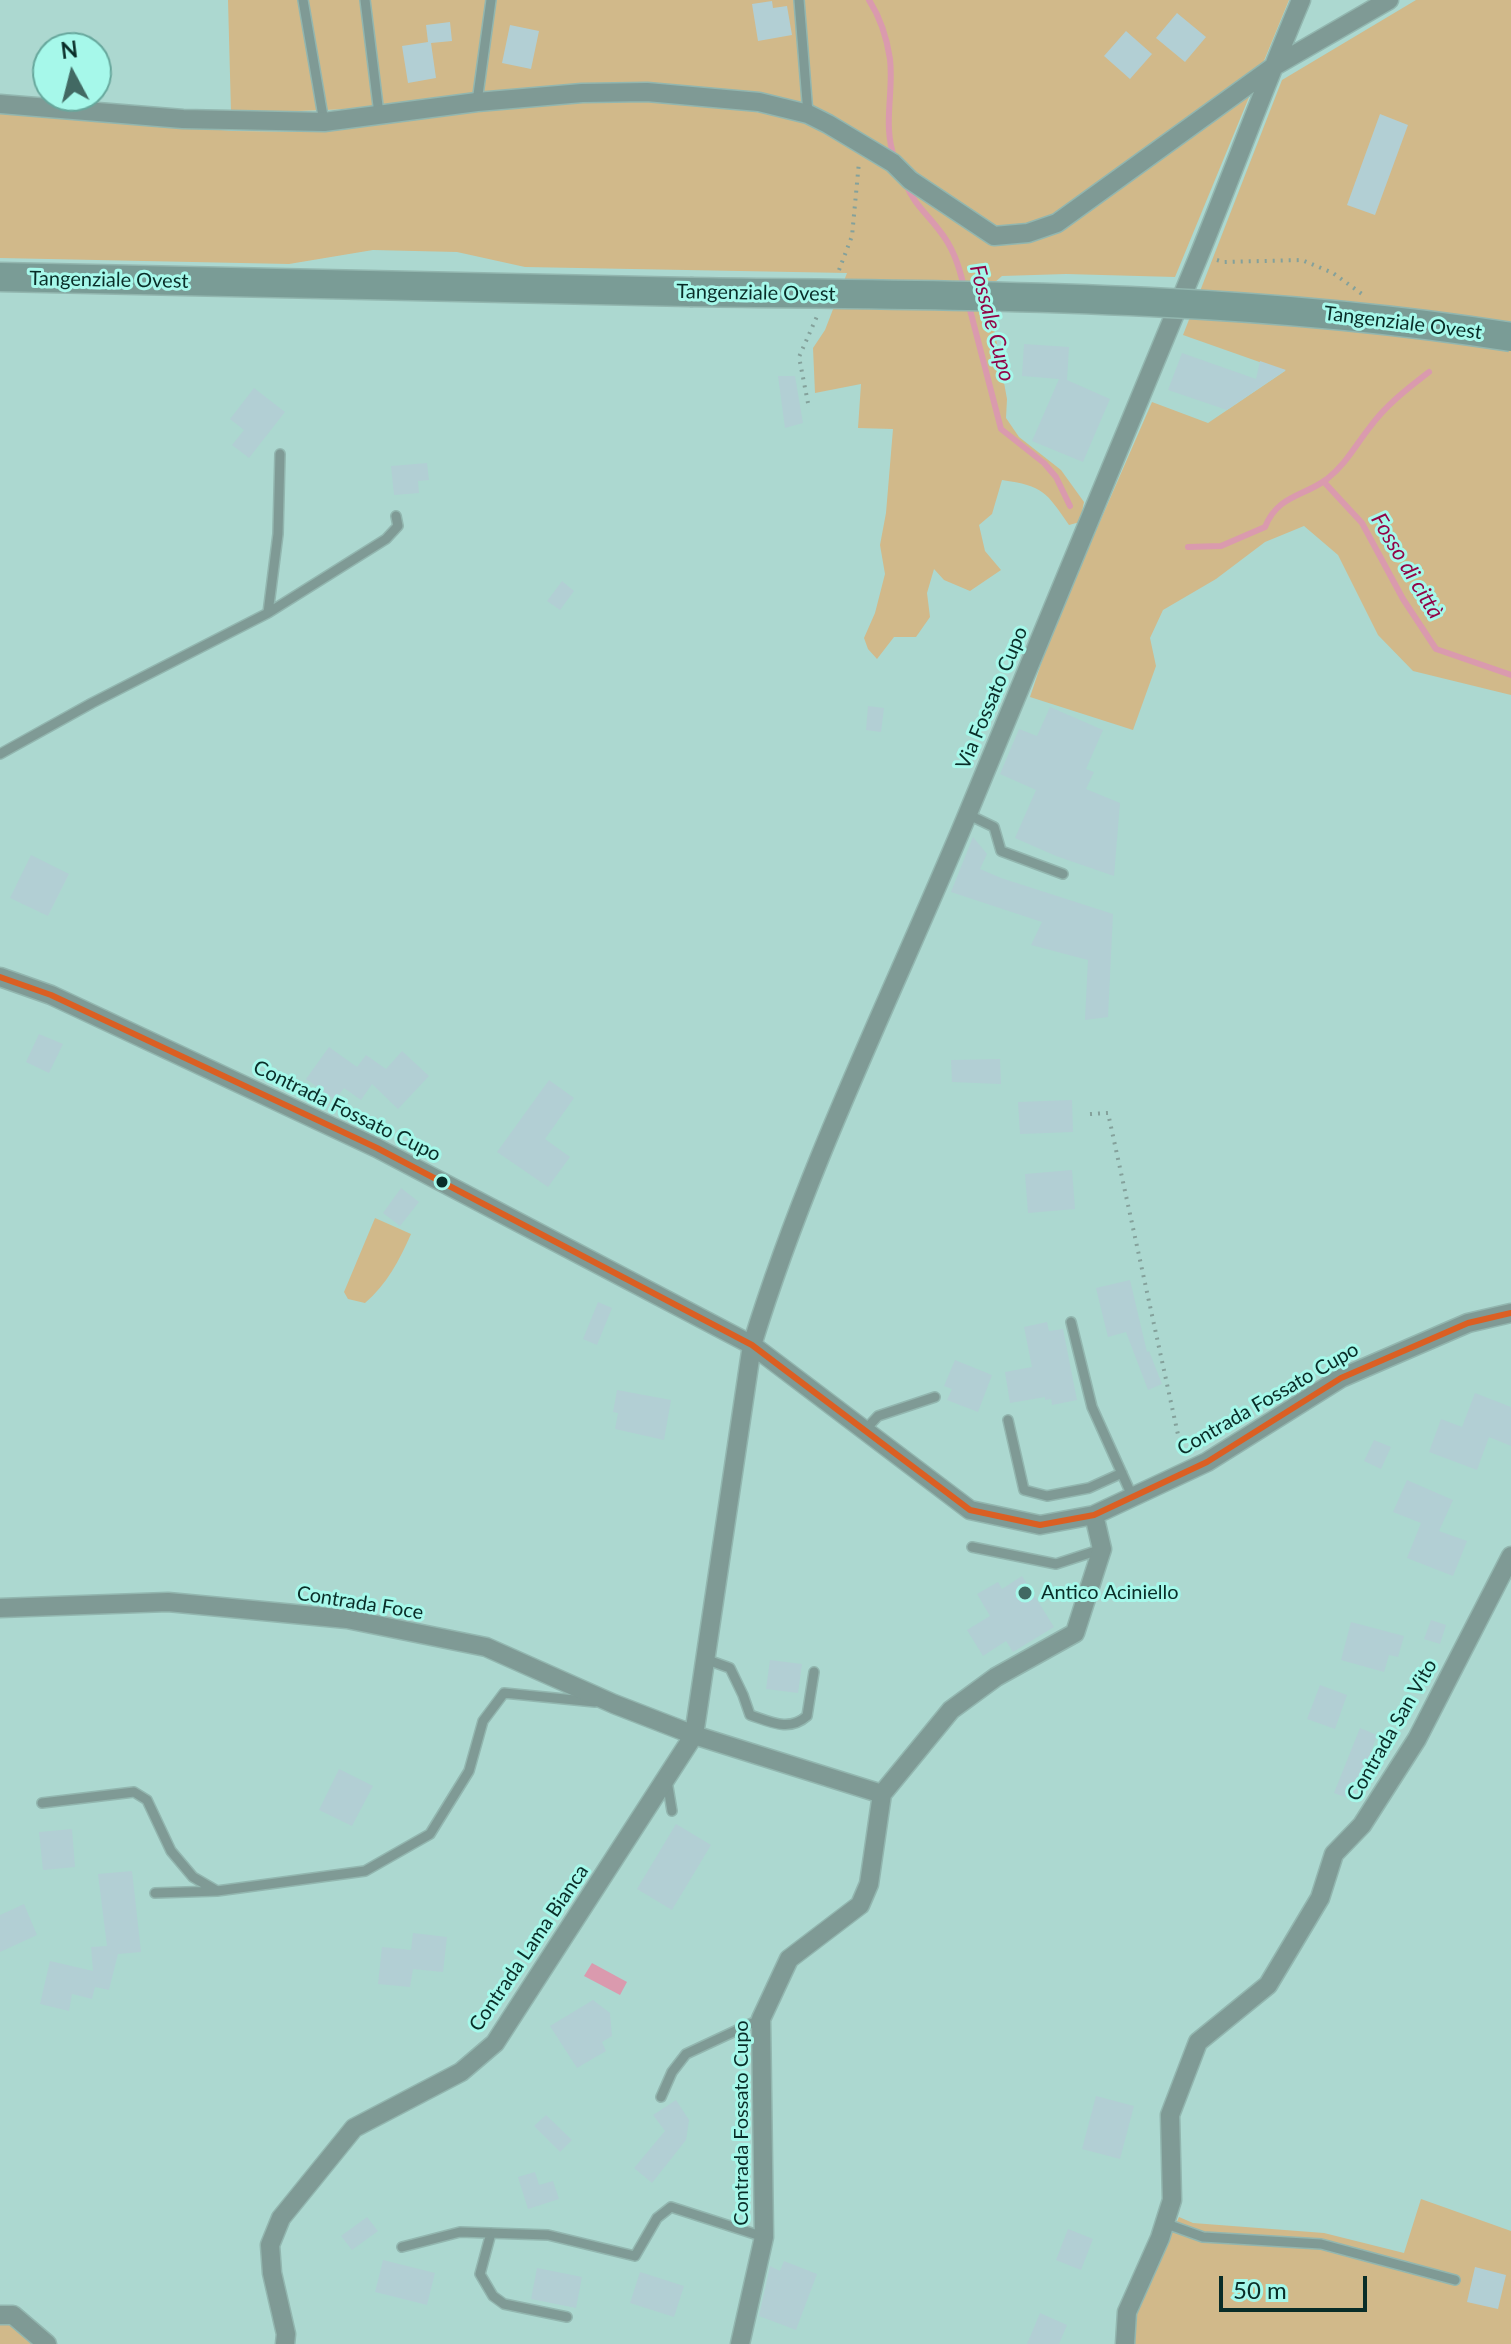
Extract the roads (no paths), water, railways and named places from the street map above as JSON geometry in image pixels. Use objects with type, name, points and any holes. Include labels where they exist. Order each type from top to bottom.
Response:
[{"type":"main road","name":"Tangenziale Ovest","points":[[0,277],[1054,298],[1259,308],[1419,322],[1511,337]]},
{"type":"street","name":"Via Fossato Cupo","points":[[752,1345],[770,1286],[831,1127],[916,937],[1199,256],[1301,0]]},
{"type":"street","points":[[0,104],[183,119],[324,122],[477,102],[582,93],[647,92],[759,102],[808,114],[828,124],[893,163],[910,180],[994,236],[1028,233],[1057,223],[1273,67],[1389,0]]},
{"type":"street","name":"Contrada Fossato Cupo","points":[[0,977],[51,995],[377,1148],[752,1345],[970,1510],[1040,1525],[1094,1515],[1207,1462],[1341,1378],[1468,1323],[1511,1313]]},
{"type":"street","points":[[694,1735],[752,1345]]},
{"type":"street","points":[[882,1794],[951,1710],[996,1677],[1075,1633],[1102,1549],[1094,1515]]},
{"type":"street","name":"Contrada San Vito","points":[[1127,2343],[1127,2312],[1172,2200],[1170,2115],[1198,2042],[1268,1985],[1320,1898],[1334,1854],[1362,1825],[1417,1739],[1511,1556]]},
{"type":"street","name":"Contrada Foce","points":[[0,1608],[168,1602],[347,1619],[486,1647],[614,1704],[694,1735],[882,1794]]},
{"type":"street","name":"Contrada Lama Bianca","points":[[285,2344],[286,2334],[272,2273],[270,2245],[281,2218],[354,2128],[461,2072],[495,2043],[694,1735]]},
{"type":"street","name":"Contrada Fossato Cupo","points":[[740,2344],[764,2237],[761,2019],[789,1959],[860,1905],[869,1884],[882,1794]]},
{"type":"street","points":[[0,2315],[13,2315],[47,2344]]},
{"type":"lane","points":[[303,0],[324,122]]},
{"type":"lane","points":[[365,0],[379,114]]},
{"type":"lane","points":[[477,102],[491,0]]},
{"type":"lane","points":[[799,0],[808,114]]},
{"type":"lane","points":[[268,613],[278,534],[280,454]]},
{"type":"lane","points":[[0,754],[268,613],[386,539],[398,526],[396,516]]},
{"type":"lane","points":[[967,814],[994,827],[1001,851],[1063,874]]},
{"type":"lane","points":[[1071,1322],[1092,1407],[1133,1498]]},
{"type":"lane","points":[[864,1431],[878,1416],[935,1397]]},
{"type":"lane","points":[[1008,1420],[1024,1490],[1047,1496],[1089,1488],[1122,1473]]},
{"type":"lane","points":[[972,1547],[1056,1564],[1102,1549]]},
{"type":"lane","points":[[705,1659],[730,1668],[750,1715],[786,1726],[799,1724],[807,1716],[814,1672]]},
{"type":"lane","points":[[155,1893],[217,1891],[365,1871],[430,1834],[469,1771],[483,1721],[504,1693],[614,1704]]},
{"type":"lane","points":[[666,1778],[672,1811]]},
{"type":"lane","points":[[42,1803],[134,1792],[147,1800],[171,1851],[193,1877],[217,1891]]},
{"type":"lane","points":[[661,2097],[672,2072],[686,2054],[761,2019]]},
{"type":"lane","points":[[402,2247],[460,2232],[548,2235],[635,2256],[657,2218],[671,2207],[764,2237]]},
{"type":"lane","points":[[1164,2223],[1203,2237],[1321,2244],[1455,2280]]},
{"type":"lane","points":[[491,2233],[480,2274],[493,2296],[504,2304],[567,2317]]},
{"type":"waterway","name":"Fossale Cupo","points":[[869,0],[882,28],[890,59],[889,134],[895,159]]},
{"type":"waterway","name":"Fossale Cupo","points":[[906,184],[916,203],[948,243],[964,287]]},
{"type":"waterway","name":"Fossale Cupo","points":[[969,306],[1001,429],[1044,463],[1056,477],[1070,506]]},
{"type":"waterway","name":"Fossale Cupo","points":[[1188,547],[1221,546],[1265,527],[1270,516],[1284,502],[1334,473],[1383,412],[1429,372]]},
{"type":"waterway","name":"Fosso di città","points":[[1324,482],[1362,523],[1403,599],[1436,649],[1511,675]]},
{"type":"place","name":"Antico Aciniello","points":[[1025,1593]]}]
